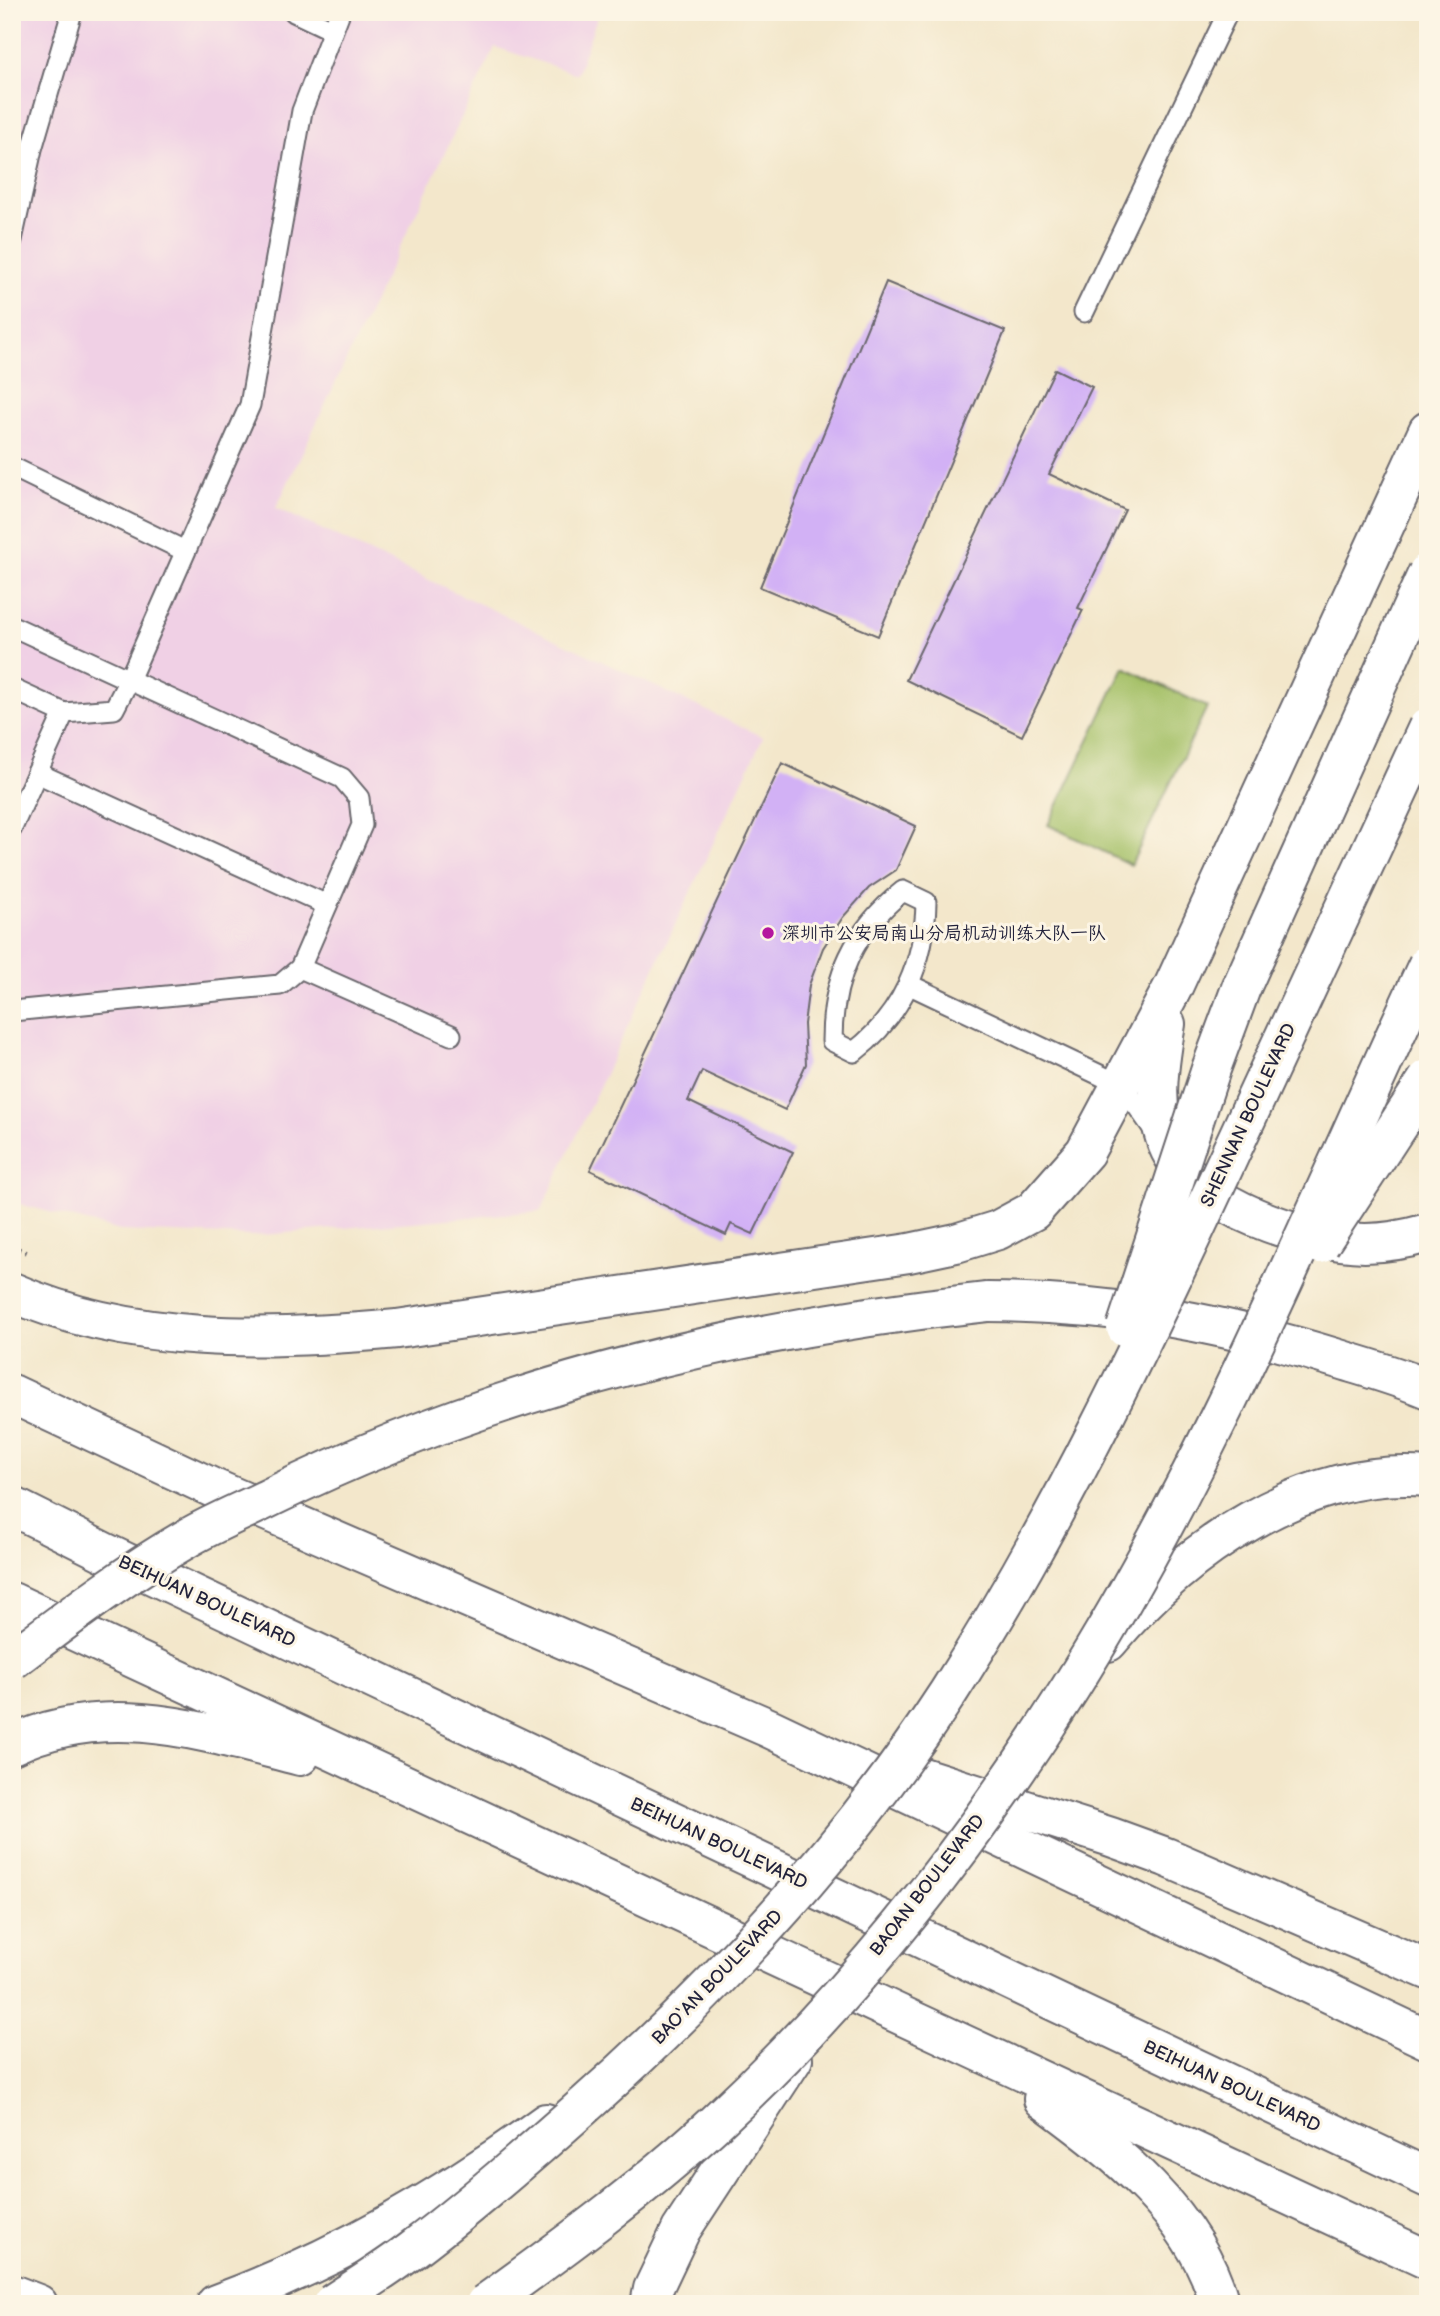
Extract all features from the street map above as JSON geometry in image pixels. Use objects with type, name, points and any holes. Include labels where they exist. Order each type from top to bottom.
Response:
[{"type":"main road","points":[[12,1292],[92,1318],[166,1332],[237,1338],[315,1336],[397,1329],[909,1253],[998,1230],[1033,1211],[1085,1152],[1123,1086],[1173,987],[1428,431]]},
{"type":"main road","points":[[1062,1500],[1112,1368],[1211,1069],[1241,988],[1428,572]]},
{"type":"main road","name":"SHENNAN BOULEVARD","points":[[1062,1500],[1189,1243],[1428,727]]},
{"type":"main road","points":[[1243,1364],[1428,964]]},
{"type":"main road","points":[[1173,987],[1159,1075],[1158,1103],[1162,1131],[1170,1152],[1186,1174],[1204,1190],[1262,1219],[1298,1232],[1364,1243],[1398,1241],[1428,1233]]},
{"type":"main road","points":[[1243,1364],[1428,1079]]},
{"type":"main road","points":[[12,1660],[62,1622],[186,1539],[327,1470],[458,1416],[685,1350],[826,1322],[987,1302],[1061,1303],[1174,1316],[1294,1345],[1428,1389]]},
{"type":"main road","name":"BAOAN BOULEVARD","points":[[485,2304],[599,2222],[715,2122],[824,2012],[904,1919],[989,1808],[1069,1690],[1169,1516],[1243,1364]]},
{"type":"main road","points":[[12,1394],[213,1488],[769,1728],[1428,2040]]},
{"type":"main road","points":[[1069,1690],[1135,1610],[1187,1564],[1244,1526],[1297,1498],[1354,1479],[1398,1474],[1428,1477]]},
{"type":"main road","name":"BAO‘AN BOULEVARD","points":[[331,2304],[411,2251],[534,2150],[662,2036],[775,1919],[863,1811],[945,1697],[1004,1603],[1062,1500]]},
{"type":"main road","name":"BEIHUAN BOULEVARD","points":[[12,1506],[104,1552],[1428,2178]]},
{"type":"main road","points":[[12,1602],[1428,2260]]},
{"type":"main road","points":[[12,1745],[95,1720],[176,1725],[384,1777]]},
{"type":"main road","points":[[769,1728],[1111,1837],[1216,1878],[1428,1970]]},
{"type":"main road","points":[[650,2304],[653,2289],[681,2230],[824,2012]]},
{"type":"main road","points":[[216,2304],[281,2280],[364,2238],[534,2132],[662,2036]]},
{"type":"main road","points":[[974,2048],[1114,2151],[1171,2211],[1211,2273],[1220,2304]]},
{"type":"main road","points":[[12,2294],[38,2304]]},
{"type":"lane","points":[[12,240],[32,149],[72,12]]},
{"type":"lane","points":[[12,689],[64,713],[114,709],[250,405],[302,111],[336,21],[294,12]]},
{"type":"lane","points":[[1084,312],[1228,12]]},
{"type":"lane","points":[[12,467],[186,551]]},
{"type":"lane","points":[[12,626],[342,778],[359,798],[362,825],[300,968],[280,985],[12,1011]]},
{"type":"lane","points":[[12,828],[64,713]]},
{"type":"lane","points":[[37,773],[327,905]]},
{"type":"lane","points":[[903,891],[926,902],[926,929],[910,985],[876,1035],[854,1052],[832,1041],[832,1014],[837,984],[848,956],[863,930],[881,908],[903,891]]},
{"type":"lane","points":[[300,968],[451,1035]]},
{"type":"lane","points":[[910,985],[1123,1086],[1170,1152]]},
{"type":"shaded area","points":[[12,12],[599,12],[577,74],[495,47],[276,508],[763,737],[541,1211],[251,1236],[120,1231],[12,1202]]},
{"type":"green space","points":[[1124,667],[1207,707],[1131,865],[1048,825]]},
{"type":"building","points":[[886,282],[1005,331],[878,636],[760,587]]},
{"type":"building","points":[[1055,369],[1092,387],[1049,474],[1125,510],[1078,608],[1083,610],[1022,736],[906,680]]},
{"type":"building","name":"深圳市公安局南山分局机动训练大队一队","points":[[782,763],[916,826],[896,870],[869,888],[843,917],[823,948],[809,985],[804,1024],[806,1064],[785,1110],[702,1071],[688,1101],[793,1152],[753,1234],[731,1224],[726,1235],[590,1170]]},
{"type":"place","name":"深圳市公安局南山分局机动训练大队一队","points":[[768,933]]}]
